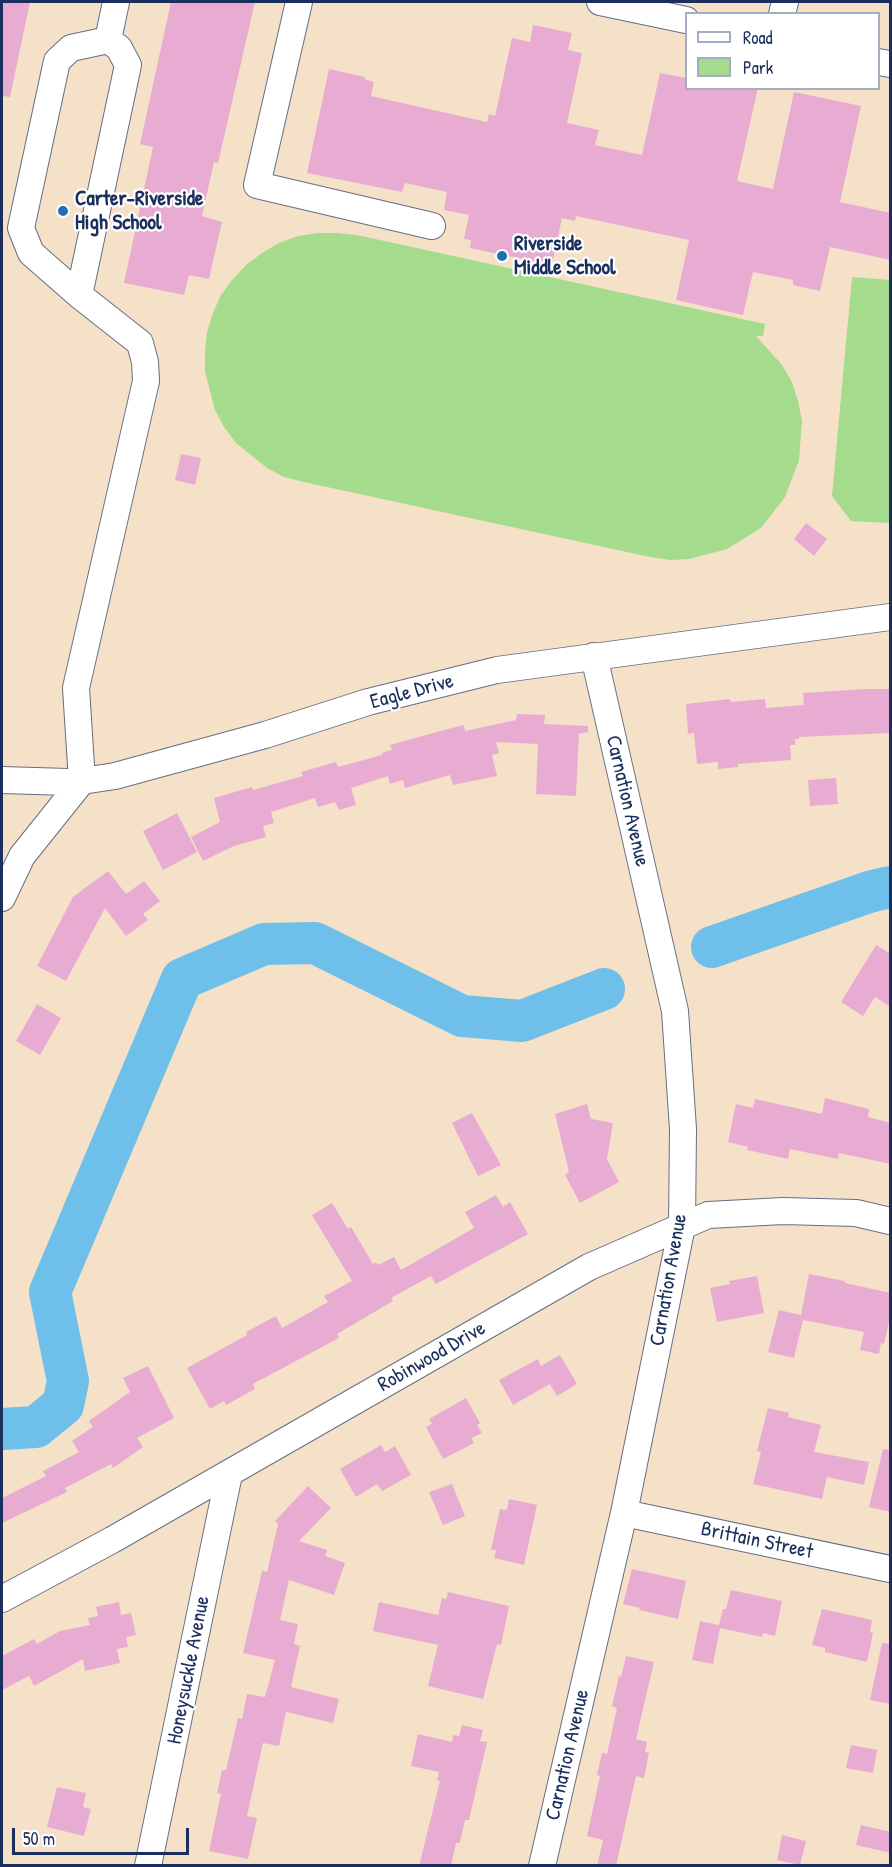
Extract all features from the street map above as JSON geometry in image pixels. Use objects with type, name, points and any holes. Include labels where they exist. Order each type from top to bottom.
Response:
[{"type":"street","points":[[108,40],[116,2]]},
{"type":"street","points":[[299,2],[257,185],[432,226]]},
{"type":"street","points":[[600,2],[685,20]]},
{"type":"street","points":[[2,898],[22,856],[82,781],[76,688],[146,381],[145,362],[140,342],[79,295],[31,253],[21,228],[57,61],[71,48],[108,40],[119,48],[128,65],[79,295]]},
{"type":"street","name":"Eagle Drive","points":[[2,780],[68,783],[115,776],[265,735],[368,702],[497,670],[891,617]]},
{"type":"street","name":"Carnation Avenue","points":[[542,1866],[624,1513],[682,1226],[683,1129],[675,1011],[594,656]]},
{"type":"street","name":"Robinwood Drive","points":[[2,1599],[229,1474],[589,1267],[682,1226],[708,1215],[783,1211],[856,1213],[891,1221]]},
{"type":"street","name":"Honeysuckle Avenue","points":[[148,1866],[229,1474]]},
{"type":"street","name":"Brittain Street","points":[[624,1513],[891,1569]]},
{"type":"green space","points":[[318,233],[357,235],[765,324],[763,336],[756,336],[782,365],[792,382],[802,421],[799,460],[785,497],[761,528],[727,549],[689,559],[670,560],[304,482],[284,477],[267,468],[236,443],[215,410],[205,372],[207,332],[221,295],[246,265],[279,243],[298,236]]},
{"type":"green space","points":[[852,277],[890,280],[890,523],[851,521],[832,496]]},
{"type":"building","points":[[2,2],[30,2],[10,97],[2,96]]},
{"type":"building","points":[[171,2],[255,2],[218,163],[214,162],[202,216],[222,222],[209,279],[189,275],[184,295],[124,283],[153,147],[140,144]]},
{"type":"building","points":[[533,25],[572,33],[568,50],[582,53],[567,123],[599,130],[595,145],[642,155],[660,73],[685,78],[685,90],[758,90],[737,181],[773,189],[794,92],[861,106],[840,202],[891,213],[891,260],[830,247],[820,291],[793,285],[793,280],[753,272],[743,315],[676,300],[689,240],[576,216],[575,221],[562,218],[552,265],[470,248],[471,240],[464,239],[469,215],[444,210],[447,192],[405,183],[402,192],[307,173],[329,69],[365,77],[364,79],[374,82],[371,96],[487,122],[489,114],[495,116],[512,38],[530,42]]},
{"type":"building","points":[[181,454],[201,458],[195,485],[175,480]]},
{"type":"building","points":[[806,523],[827,539],[814,556],[794,539]]},
{"type":"building","points":[[891,689],[891,733],[799,737],[795,739],[795,745],[790,745],[791,760],[738,764],[738,767],[718,769],[718,762],[697,764],[694,733],[688,734],[686,704],[730,699],[731,702],[765,699],[766,708],[804,705],[803,693]]},
{"type":"building","points":[[517,714],[545,715],[544,724],[588,726],[588,732],[579,734],[576,796],[536,794],[538,744],[496,742],[499,753],[492,755],[497,776],[453,785],[450,775],[405,788],[403,780],[390,784],[388,776],[351,788],[356,805],[339,810],[335,802],[318,807],[315,798],[271,812],[274,823],[263,826],[266,837],[234,846],[203,861],[191,837],[220,822],[214,798],[303,776],[301,772],[336,762],[338,767],[382,755],[392,750],[390,745],[444,730],[464,725],[465,731],[516,720]]},
{"type":"building","points":[[836,778],[838,804],[810,806],[808,780]]},
{"type":"building","points":[[177,813],[197,852],[163,870],[143,831]]},
{"type":"building","points":[[108,871],[126,894],[144,881],[160,901],[143,914],[148,920],[126,936],[105,908],[66,981],[37,966],[73,897]]},
{"type":"building","points":[[876,945],[891,954],[891,1007],[875,997],[863,1016],[841,1002]]},
{"type":"building","points":[[37,1004],[61,1018],[40,1055],[16,1041]]},
{"type":"building","points":[[825,1098],[869,1109],[868,1117],[891,1123],[891,1164],[839,1153],[838,1159],[790,1149],[788,1159],[747,1150],[748,1147],[728,1142],[736,1104],[753,1108],[755,1099],[822,1114]]},
{"type":"building","points":[[587,1104],[591,1119],[613,1123],[607,1159],[619,1182],[580,1203],[565,1175],[569,1172],[555,1114]]},
{"type":"building","points":[[472,1113],[501,1165],[478,1176],[452,1123]]},
{"type":"building","points":[[496,1195],[503,1207],[510,1202],[528,1234],[436,1284],[431,1276],[391,1298],[393,1301],[337,1334],[339,1338],[253,1384],[255,1389],[226,1405],[224,1401],[210,1409],[187,1368],[276,1316],[282,1328],[328,1302],[324,1296],[352,1281],[312,1215],[332,1203],[348,1229],[351,1227],[373,1264],[376,1262],[378,1265],[394,1257],[401,1270],[474,1228],[465,1212]]},
{"type":"building","points":[[809,1274],[891,1293],[891,1313],[884,1344],[881,1343],[879,1354],[860,1350],[864,1332],[803,1320],[794,1358],[768,1352],[779,1310],[801,1315]]},
{"type":"building","points":[[757,1276],[764,1313],[717,1322],[710,1288],[730,1284],[729,1281]]},
{"type":"building","points":[[560,1355],[577,1384],[557,1396],[550,1384],[513,1405],[499,1380],[538,1359],[541,1366]]},
{"type":"building","points":[[148,1366],[174,1418],[137,1438],[143,1447],[113,1468],[111,1464],[65,1488],[67,1492],[2,1523],[2,1498],[46,1476],[43,1471],[79,1452],[72,1441],[93,1427],[89,1421],[130,1392],[123,1378]]},
{"type":"building","points":[[466,1398],[480,1423],[477,1425],[482,1433],[471,1438],[474,1443],[443,1459],[426,1427],[432,1424],[429,1419]]},
{"type":"building","points":[[768,1408],[789,1413],[788,1417],[821,1425],[814,1452],[869,1462],[864,1485],[827,1477],[822,1499],[753,1484],[761,1452],[757,1451]]},
{"type":"building","points":[[381,1445],[385,1452],[395,1446],[411,1475],[382,1491],[377,1484],[356,1497],[340,1469]]},
{"type":"building","points":[[883,1449],[891,1450],[891,1512],[869,1507]]},
{"type":"building","points":[[452,1484],[465,1516],[443,1525],[429,1492]]},
{"type":"building","points":[[308,1486],[331,1508],[299,1541],[327,1550],[325,1556],[345,1563],[334,1595],[289,1580],[280,1620],[298,1624],[294,1644],[300,1646],[291,1687],[339,1699],[333,1723],[286,1712],[279,1746],[263,1743],[247,1816],[257,1818],[248,1859],[209,1851],[221,1794],[217,1793],[222,1770],[226,1770],[238,1718],[242,1719],[247,1694],[265,1697],[275,1660],[243,1653],[262,1571],[267,1572],[278,1524],[275,1521]]},
{"type":"building","points":[[509,1499],[537,1505],[524,1565],[494,1558],[496,1550],[491,1550],[500,1509],[507,1510]]},
{"type":"building","points":[[632,1569],[686,1581],[678,1619],[623,1604]]},
{"type":"building","points":[[731,1590],[782,1601],[775,1636],[763,1633],[762,1637],[720,1628],[713,1664],[692,1660],[700,1621],[719,1625]]},
{"type":"building","points":[[448,1592],[509,1606],[501,1645],[497,1644],[483,1699],[428,1686],[438,1645],[373,1631],[379,1602],[438,1615],[442,1598],[446,1599]]},
{"type":"building","points":[[119,1602],[121,1615],[131,1613],[136,1635],[126,1637],[128,1647],[117,1649],[120,1663],[85,1671],[83,1659],[34,1686],[29,1676],[2,1690],[2,1656],[34,1639],[37,1644],[60,1631],[90,1625],[88,1618],[98,1616],[96,1607]]},
{"type":"building","points":[[822,1609],[872,1620],[870,1632],[873,1633],[867,1662],[825,1652],[825,1648],[812,1645]]},
{"type":"building","points":[[882,1643],[891,1644],[891,1704],[870,1700]]},
{"type":"building","points":[[626,1656],[654,1662],[636,1739],[647,1742],[645,1752],[649,1753],[644,1778],[636,1776],[616,1866],[597,1866],[603,1840],[587,1836],[600,1776],[597,1775],[602,1753],[607,1754],[617,1708],[612,1706]]},
{"type":"building","points":[[462,1725],[483,1730],[480,1741],[487,1742],[469,1820],[465,1820],[460,1843],[456,1843],[451,1866],[419,1866],[440,1781],[437,1780],[439,1772],[411,1766],[418,1734],[452,1742],[453,1735],[459,1736]]},
{"type":"building","points":[[851,1745],[877,1750],[873,1773],[846,1768]]},
{"type":"building","points":[[57,1787],[86,1793],[83,1807],[91,1809],[84,1836],[47,1827]]},
{"type":"building","points":[[861,1825],[891,1832],[891,1853],[856,1845]]},
{"type":"building","points":[[782,1835],[806,1841],[800,1865],[777,1860]]},
{"type":"waterway","points":[[712,947],[869,892],[890,887]]},
{"type":"waterway","points":[[2,1429],[36,1427],[63,1405],[68,1381],[50,1292],[182,979],[264,944],[315,943],[462,1016],[522,1021],[604,989]]},
{"type":"place","name":"Carter-Riverside High School","points":[[63,211]]},
{"type":"place","name":"Riverside Middle School","points":[[502,256]]}]
